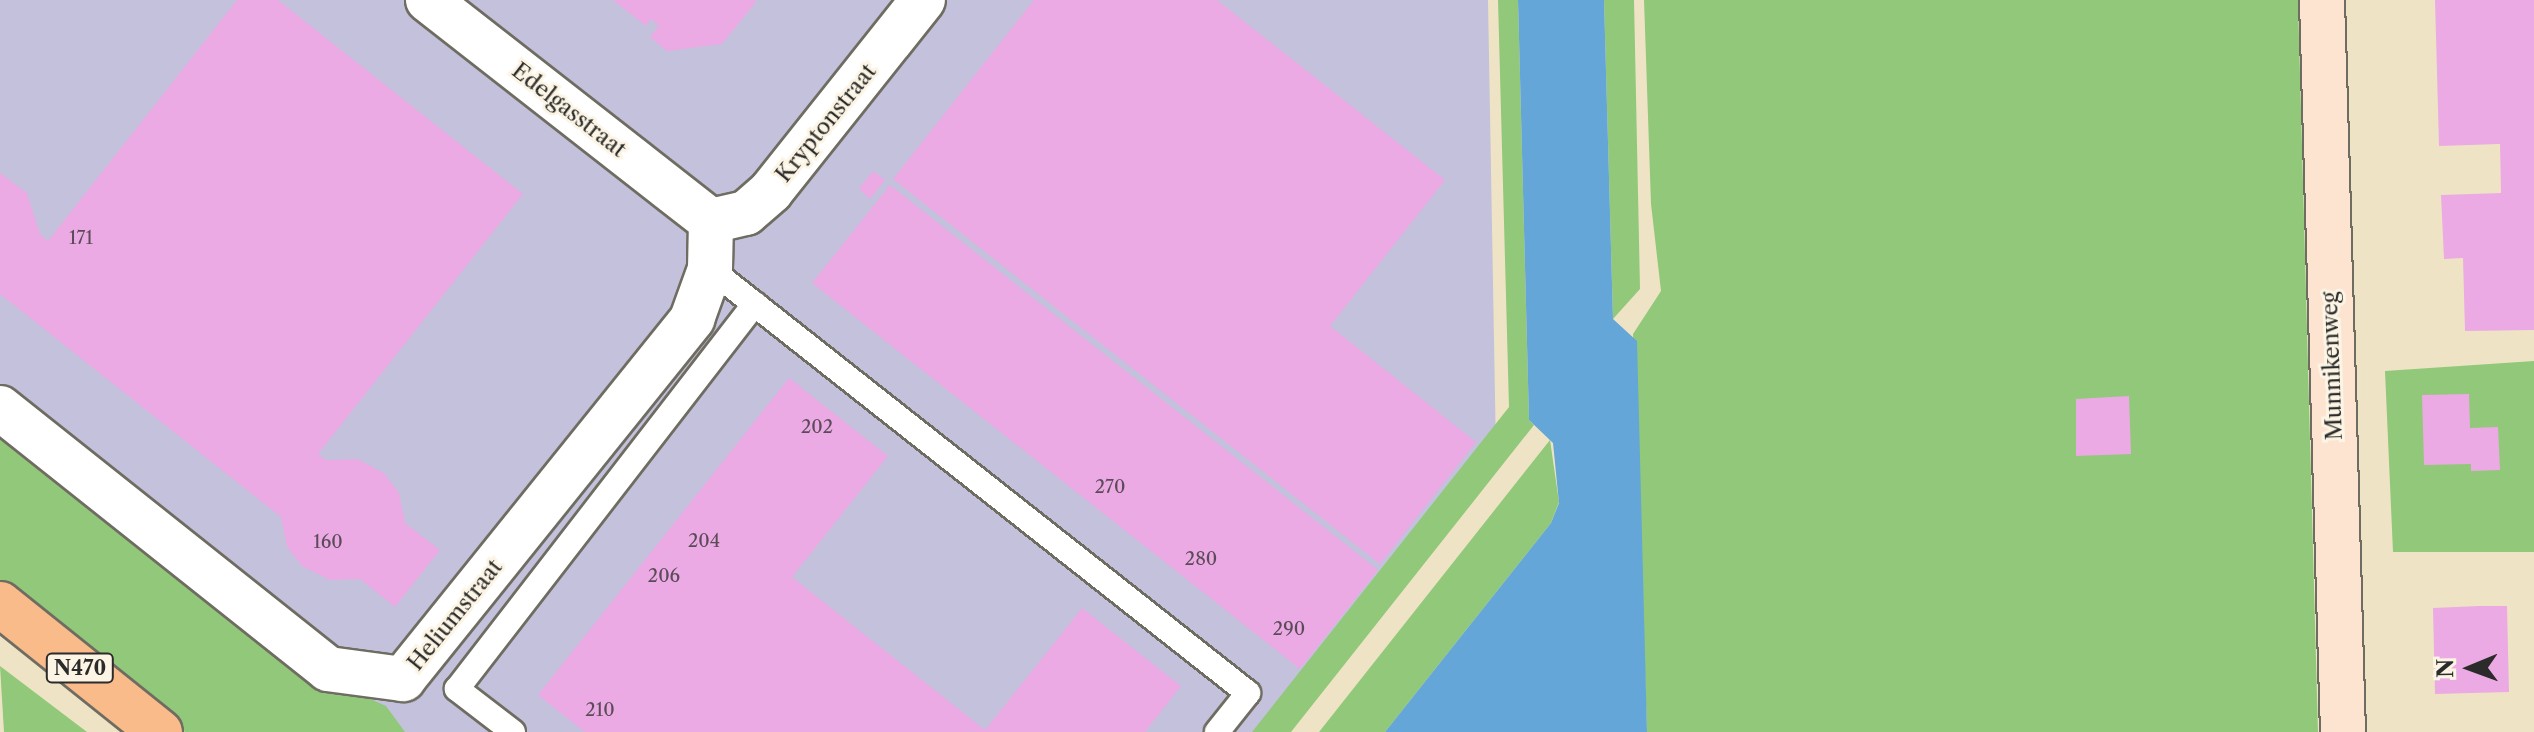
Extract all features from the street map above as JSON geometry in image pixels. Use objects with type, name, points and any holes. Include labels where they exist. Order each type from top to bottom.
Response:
[{"type":"main road","name":"N470","points":[[0,604],[160,732]]},
{"type":"street","name":"Edelgasstraat","points":[[428,0],[711,221]]},
{"type":"street","name":"Kryptonstraat","points":[[711,221],[746,213],[771,191],[923,0]]},
{"type":"street","name":"Munnikenweg","points":[[2322,0],[2343,732]]},
{"type":"street","name":"Heliumstraat","points":[[0,408],[328,669],[403,679],[692,319],[710,269],[711,221]]},
{"type":"lane","points":[[710,269],[1248,693],[1217,732]]},
{"type":"lane","points":[[513,732],[457,689],[755,304]]},
{"type":"shaded area","points":[[0,0],[1488,0],[1496,453],[1275,732],[273,732],[0,522]]},
{"type":"green space","points":[[1498,0],[1518,0],[1529,420],[1534,425],[1291,732],[1252,732],[1509,407]]},
{"type":"green space","points":[[1604,0],[1634,0],[1640,289],[1613,319]]},
{"type":"green space","points":[[1644,0],[2298,0],[2318,732],[1647,732],[1633,334],[1661,291],[1651,204]]},
{"type":"green space","points":[[2534,361],[2534,552],[2393,552],[2385,371]]},
{"type":"green space","points":[[0,431],[359,694],[386,706],[405,732],[185,732],[0,587]]},
{"type":"green space","points":[[1550,440],[1559,502],[1551,523],[1385,732],[1319,732]]},
{"type":"green space","points":[[0,666],[87,732],[4,732]]},
{"type":"water","points":[[1518,0],[1604,0],[1613,319],[1637,341],[1647,732],[1385,732],[1551,523],[1559,503],[1553,443],[1529,420]]},
{"type":"building","points":[[237,0],[278,0],[523,194],[318,454],[326,460],[357,459],[384,473],[399,493],[405,523],[440,550],[395,607],[360,579],[330,580],[302,566],[287,547],[281,517],[0,294],[0,173],[27,193],[40,234],[48,241]]},
{"type":"building","points":[[613,0],[756,2],[722,44],[667,51],[650,37],[659,26],[651,19],[646,26]]},
{"type":"building","points":[[1034,0],[1217,0],[1445,180],[1330,326],[1476,442],[1380,564],[893,179]]},
{"type":"building","points":[[2435,0],[2534,0],[2534,330],[2465,331],[2463,258],[2444,259],[2441,195],[2501,193],[2500,144],[2439,146]]},
{"type":"building","points":[[873,171],[885,180],[870,199],[859,189]]},
{"type":"building","points":[[890,185],[1378,570],[1300,669],[812,283]]},
{"type":"building","points":[[789,378],[888,456],[792,577],[985,730],[1082,608],[1181,686],[1145,732],[585,732],[538,695]]},
{"type":"building","points":[[2469,394],[2470,428],[2498,427],[2500,470],[2471,471],[2471,464],[2424,465],[2422,395]]},
{"type":"building","points":[[2129,396],[2131,454],[2076,456],[2076,399]]},
{"type":"building","points":[[2507,606],[2509,692],[2435,694],[2433,608]]}]
